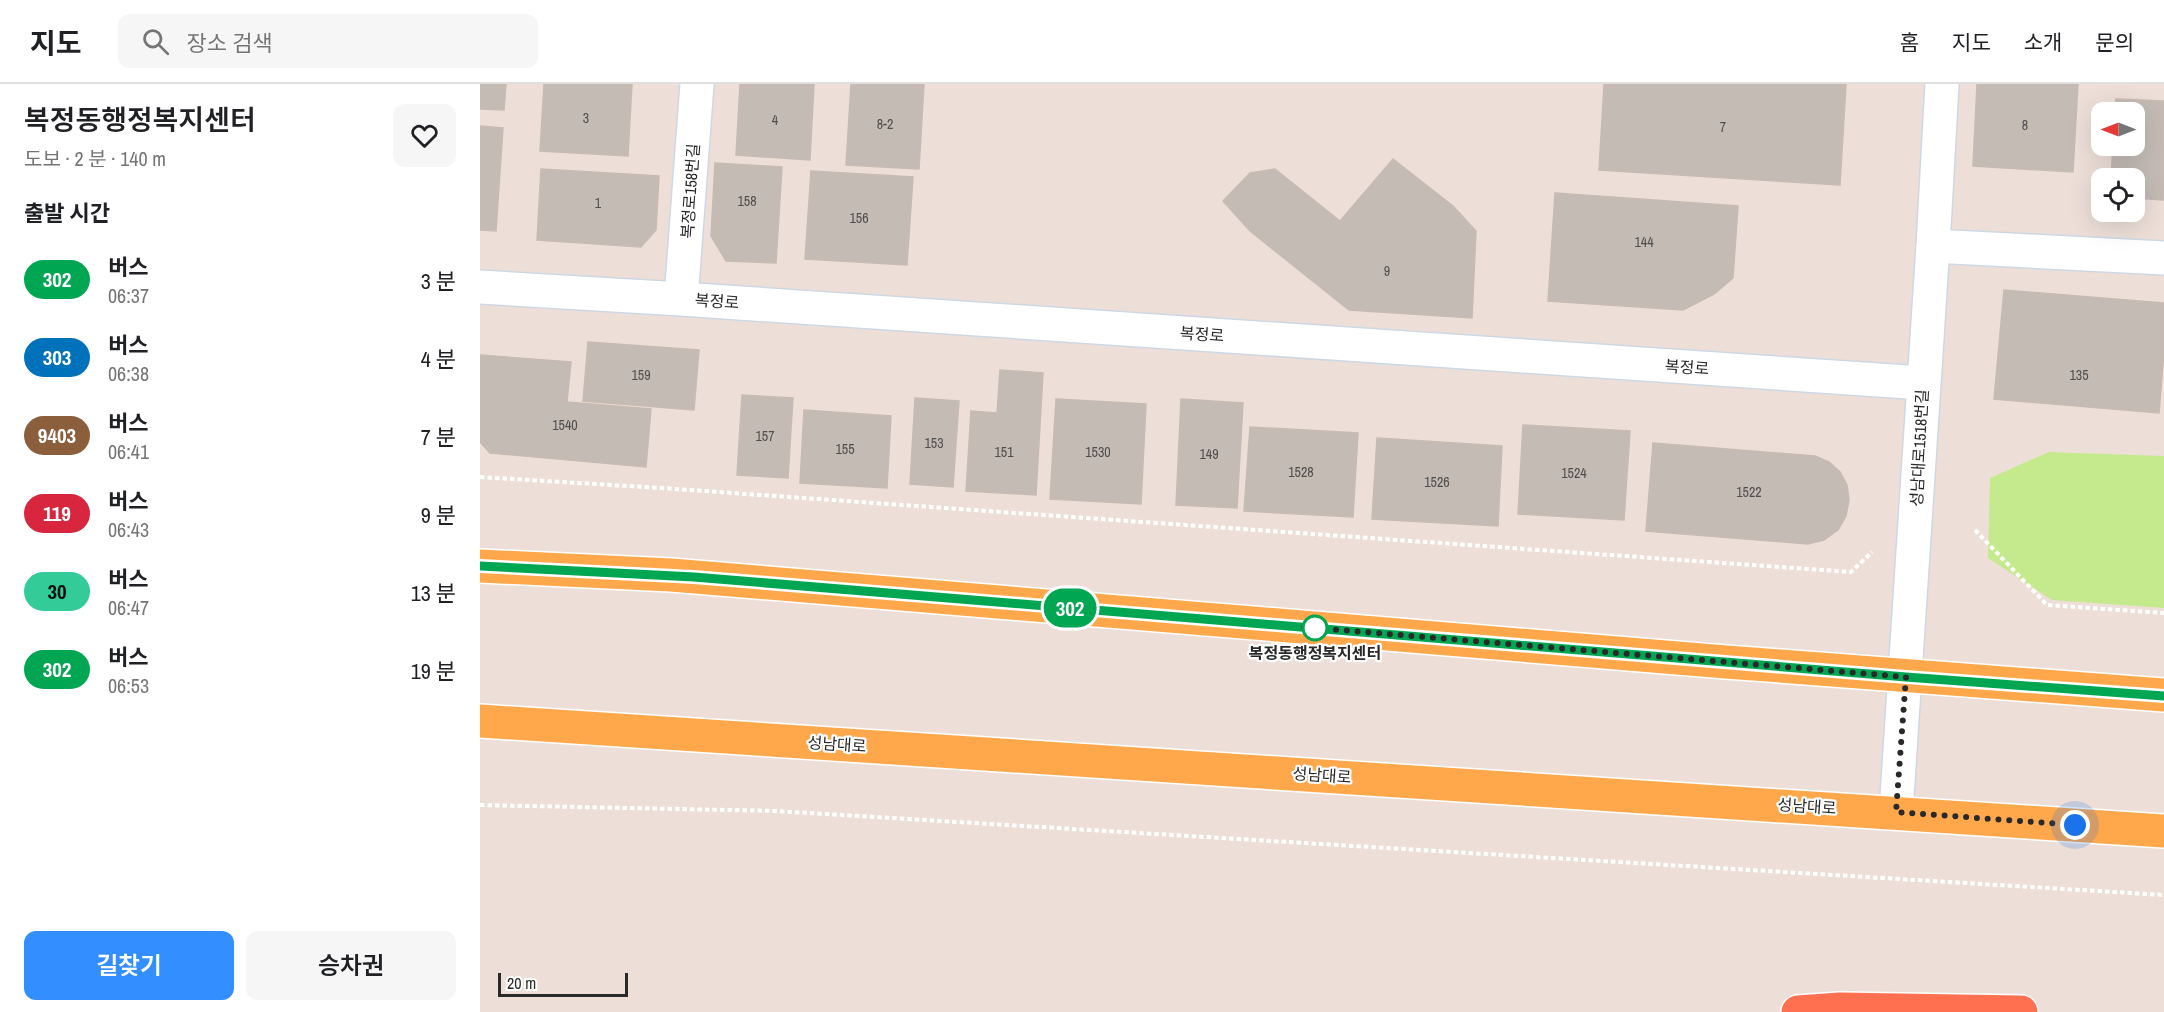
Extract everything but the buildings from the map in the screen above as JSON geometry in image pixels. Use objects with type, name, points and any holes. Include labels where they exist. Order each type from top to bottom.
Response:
[{"type":"highway","points":[[1798,1012],[1840,1009],[2021,1012]]},
{"type":"main road","points":[[480,566],[683,576],[1906,677],[2164,695]]},
{"type":"main road","name":"성남대로","points":[[480,721],[2164,831]]},
{"type":"street","name":"복정로158번길","points":[[681,299],[697,84]]},
{"type":"street","name":"성남대로1518번길","points":[[1896,812],[1942,84]]},
{"type":"street","points":[[1933,246],[2164,258]]},
{"type":"street","name":"복정로","points":[[480,287],[1923,383]]},
{"type":"path","points":[[480,477],[1851,572],[1876,550]]},
{"type":"path","points":[[1975,530],[2047,605],[2164,614]]},
{"type":"path","points":[[480,805],[776,811],[2164,895]]},
{"type":"green space","points":[[2049,452],[2164,456],[2164,608],[2052,600],[1988,558],[1990,478]]},
{"type":"bus line","name":"302","points":[[480,566],[694,577],[1906,677],[2164,696]]},
{"type":"place","name":"복정동행정복지센터","points":[[1315,628]]},
{"type":"route","points":[[1315,628],[1304,627],[1906,677],[1896,812],[2075,825]]}]
